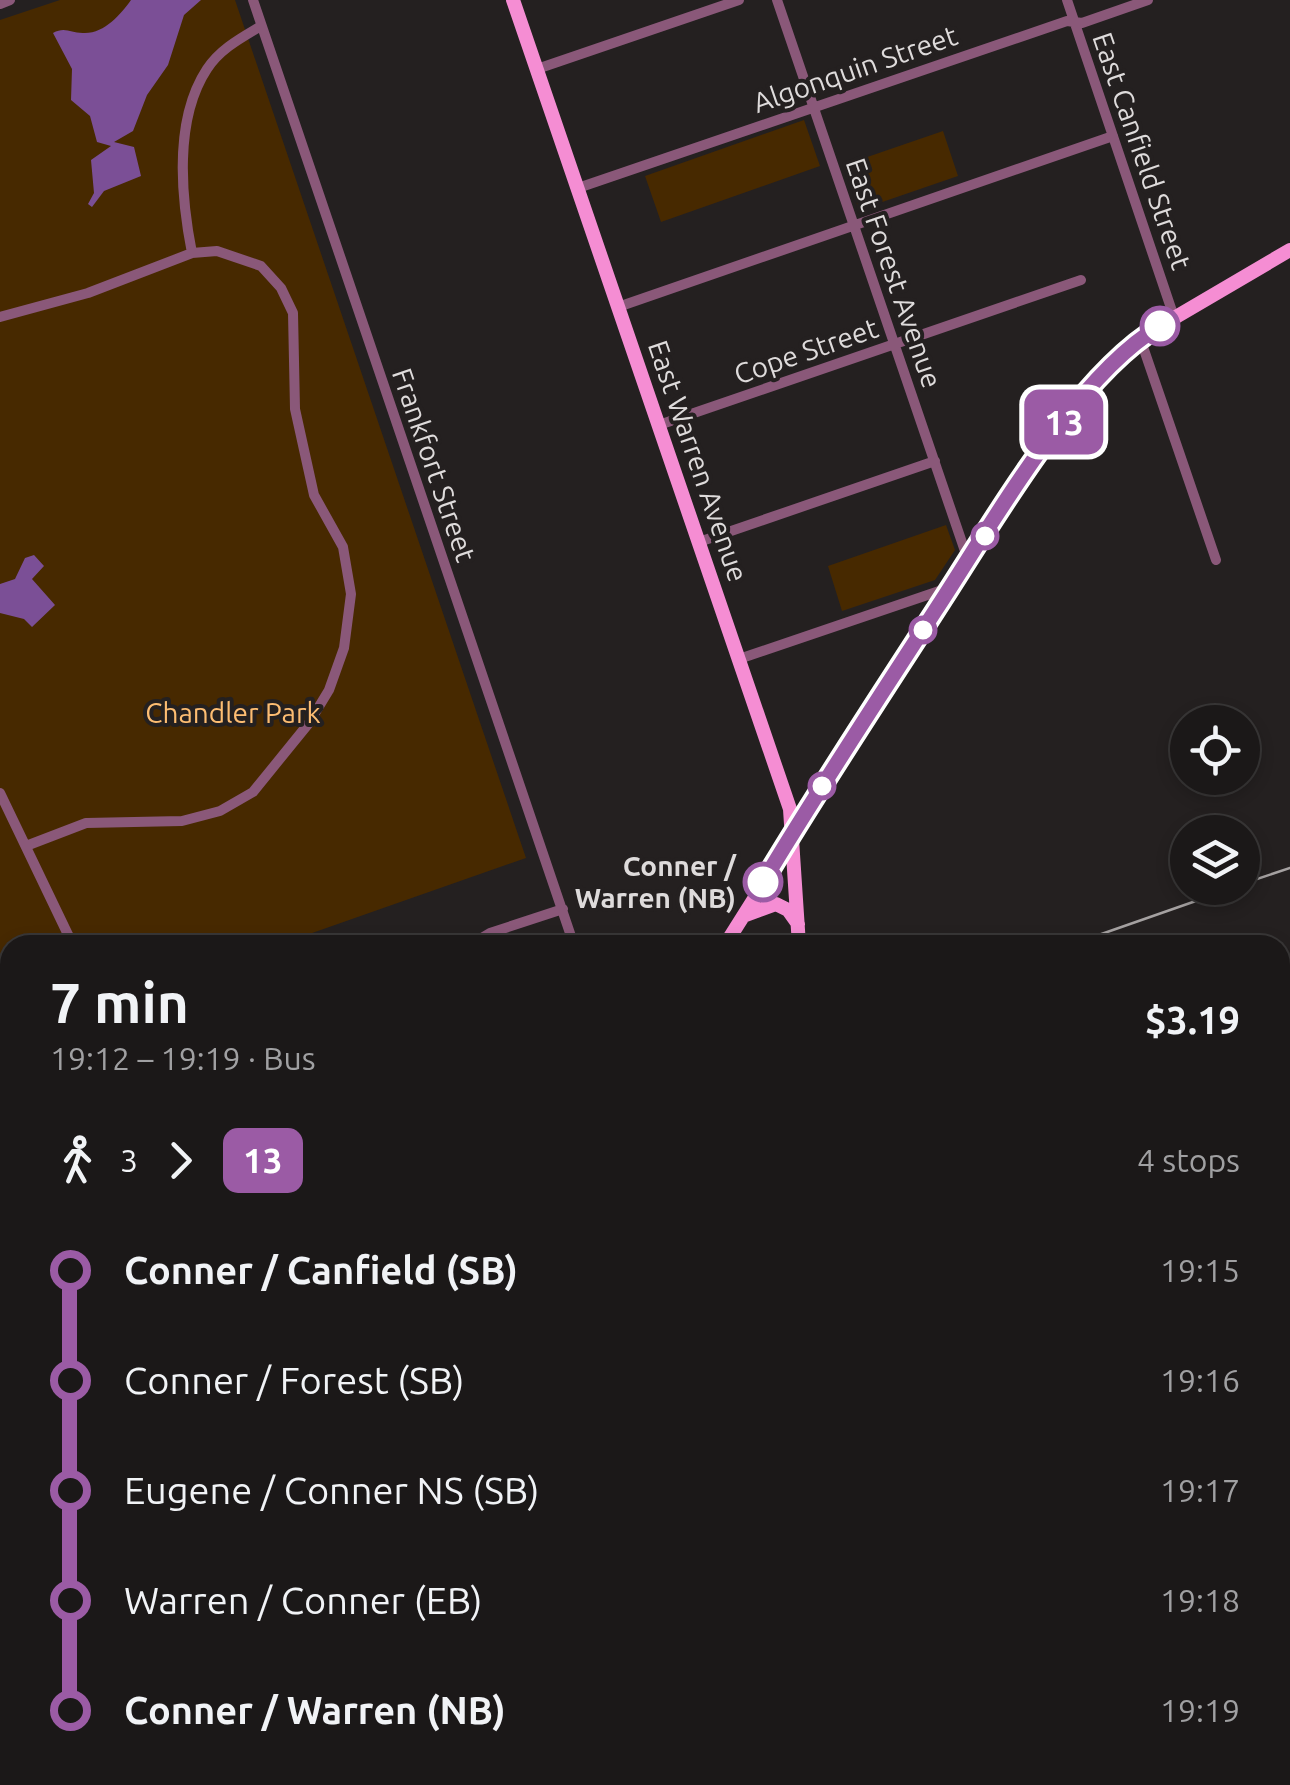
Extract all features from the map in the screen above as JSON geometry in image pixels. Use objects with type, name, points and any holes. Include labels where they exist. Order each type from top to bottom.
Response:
[{"type":"main road","name":"East Warren Avenue","points":[[514,0],[794,829],[798,935]]},
{"type":"main road","points":[[731,935],[794,829],[968,560],[1090,386],[1140,338],[1290,250]]},
{"type":"main road","points":[[741,918],[758,907],[776,904],[788,910],[798,924]]},
{"type":"street","points":[[0,4],[10,0]]},
{"type":"street","name":"Frankfort Street","points":[[252,0],[571,935]]},
{"type":"street","points":[[537,69],[739,0]]},
{"type":"street","name":"East Forest Avenue","points":[[778,0],[968,560]]},
{"type":"street","name":"East Canfield Street","points":[[1067,0],[1174,317]]},
{"type":"street","name":"Algonquin Street","points":[[578,188],[814,107],[1148,0]]},
{"type":"street","points":[[192,252],[184,172],[196,91],[222,51],[262,26]]},
{"type":"street","points":[[618,307],[1114,136]]},
{"type":"street","points":[[0,317],[88,293],[192,252],[217,251],[252,262],[272,277],[288,300],[295,328],[295,408],[310,481],[348,568],[351,608],[344,648],[329,690],[310,724],[273,772],[240,801],[220,812],[177,822],[86,823],[26,846]]},
{"type":"street","name":"Cope Street","points":[[659,425],[1080,280]]},
{"type":"street","points":[[1140,338],[1216,560]]},
{"type":"street","points":[[699,542],[934,462]]},
{"type":"street","points":[[739,659],[951,587]]},
{"type":"street","points":[[0,793],[68,935]]},
{"type":"street","points":[[485,935],[562,909]]},
{"type":"green space","name":"Chandler Park","points":[[60,0],[235,0],[526,858],[307,935],[0,935],[0,20]]},
{"type":"green space","points":[[804,120],[820,166],[661,222],[645,176]]},
{"type":"green space","points":[[943,131],[958,176],[859,210],[844,165]]},
{"type":"green space","points":[[946,525],[955,550],[935,580],[842,611],[828,566]]},
{"type":"shaded area","points":[[131,0],[201,0],[184,15],[168,65],[147,95],[133,131],[114,142],[134,147],[141,176],[104,191],[92,207],[88,204],[94,193],[91,160],[111,146],[97,142],[90,116],[71,100],[72,69],[53,33],[99,30]]},
{"type":"shaded area","points":[[34,555],[44,566],[32,579],[55,605],[32,627],[24,619],[0,613],[0,584],[15,579],[25,558]]},
{"type":"railway","points":[[1260,878],[1290,868]]},
{"type":"railway","points":[[1099,935],[1184,905]]},
{"type":"bus line","name":"13","points":[[763,882],[958,576],[1065,421],[1103,371],[1160,326]]},
{"type":"place","name":"Conner / Warren (NB)","points":[[763,882]]}]
